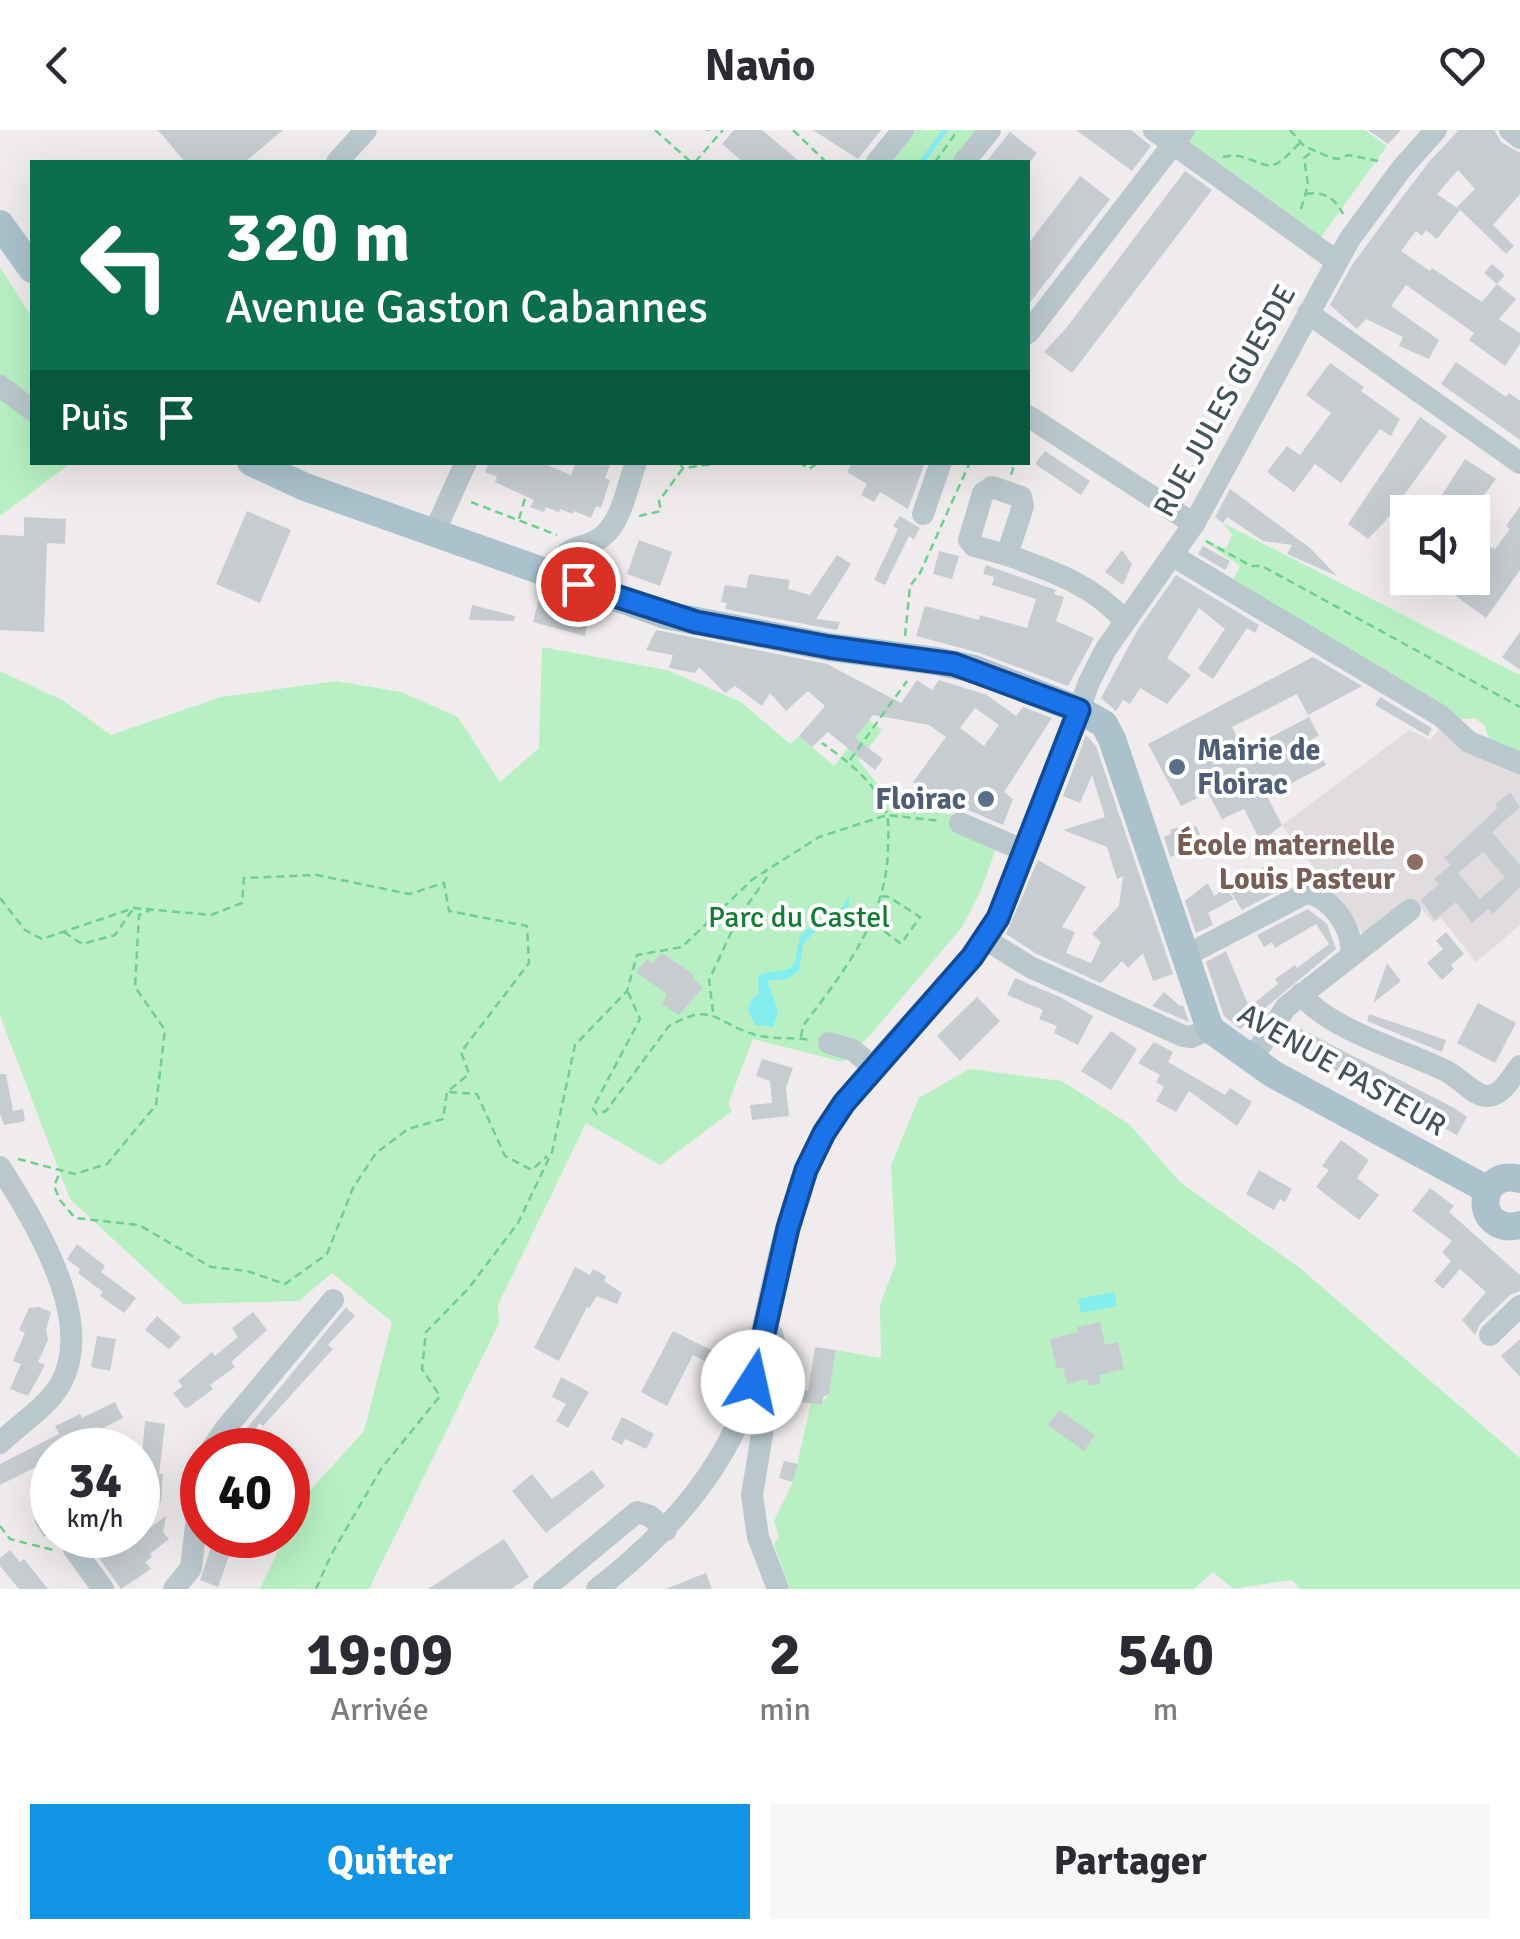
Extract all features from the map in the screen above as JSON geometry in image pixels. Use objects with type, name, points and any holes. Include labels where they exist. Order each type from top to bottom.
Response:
[{"type":"main road","points":[[0,224],[30,266]]},
{"type":"main road","points":[[257,465],[305,487],[696,622],[974,669],[1079,710]]},
{"type":"main road","points":[[282,465],[341,497]]},
{"type":"main road","name":"AVENUE PASTEUR","points":[[1079,710],[1104,724],[1112,739],[1210,1028],[1251,1060],[1488,1190]]},
{"type":"main road","points":[[1520,1179],[1501,1179],[1488,1190],[1485,1206],[1492,1220],[1507,1227],[1520,1225]]},
{"type":"street","points":[[338,160],[366,130]]},
{"type":"street","points":[[880,160],[903,130]]},
{"type":"street","points":[[966,160],[990,130]]},
{"type":"street","points":[[1154,130],[1179,137],[1208,169],[1336,261]]},
{"type":"street","name":"RUE JULES GUESDE","points":[[662,1526],[720,1430],[747,1358],[762,1331],[806,1170],[824,1133],[874,1068],[986,939],[1025,851],[1089,682],[1125,621],[1197,531],[1336,261],[1402,168],[1436,130]]},
{"type":"street","points":[[1510,130],[1520,138]]},
{"type":"street","points":[[1030,330],[1179,137]]},
{"type":"street","points":[[1308,313],[1520,463]]},
{"type":"street","points":[[0,386],[30,408]]},
{"type":"street","points":[[1030,417],[1197,531]]},
{"type":"street","points":[[434,533],[465,465]]},
{"type":"street","points":[[552,575],[565,553],[602,537],[615,520],[635,465]]},
{"type":"street","points":[[923,514],[940,465]]},
{"type":"street","points":[[1007,555],[1062,574],[1125,621]]},
{"type":"street","points":[[1174,556],[1441,716],[1469,742],[1520,763]]},
{"type":"street","points":[[960,823],[1025,851]]},
{"type":"street","points":[[1185,956],[1306,893],[1327,900],[1350,935],[1351,955]]},
{"type":"street","points":[[1251,1060],[1286,1007],[1410,910]]},
{"type":"street","points":[[986,939],[1030,968],[1184,1036],[1192,1037],[1210,1028]]},
{"type":"street","points":[[1301,994],[1311,1007],[1393,1050],[1443,1070],[1476,1093],[1498,1093],[1520,1066]]},
{"type":"street","points":[[829,1043],[854,1050],[874,1068]]},
{"type":"street","points":[[0,1443],[60,1385],[69,1366],[71,1345],[64,1301],[42,1233],[5,1164]]},
{"type":"street","points":[[229,1428],[333,1300]]},
{"type":"street","points":[[1490,1335],[1520,1306]]},
{"type":"street","points":[[762,1331],[772,1334],[776,1350],[752,1495],[758,1537],[778,1589]]},
{"type":"street","points":[[544,1589],[637,1512],[662,1526]]},
{"type":"street","points":[[578,1589],[662,1526]]},
{"type":"street","points":[[597,1589],[662,1526]]},
{"type":"street","points":[[81,1558],[103,1589]]},
{"type":"street","points":[[174,1589],[191,1568],[192,1558]]},
{"type":"path","points":[[656,130],[691,160]]},
{"type":"path","points":[[695,160],[723,130]]},
{"type":"path","points":[[793,130],[824,160]]},
{"type":"path","points":[[936,160],[958,130]]},
{"type":"path","points":[[1290,130],[1300,143],[1337,159],[1349,155],[1384,163]]},
{"type":"path","points":[[1208,169],[1230,154],[1269,166],[1278,164],[1300,143]]},
{"type":"path","points":[[1287,227],[1300,215],[1306,194],[1304,158],[1316,149]]},
{"type":"path","points":[[1306,194],[1326,195],[1344,216]]},
{"type":"path","points":[[638,516],[661,511],[659,501],[682,468],[705,465]]},
{"type":"path","points":[[849,761],[918,666],[911,658],[910,586],[920,573],[969,465]]},
{"type":"path","points":[[450,495],[568,538]]},
{"type":"path","points":[[518,520],[526,495]]},
{"type":"path","points":[[1197,531],[1251,566],[1262,566],[1520,707]]},
{"type":"path","points":[[627,991],[640,1018],[594,1104],[592,1109],[597,1114],[606,1111],[668,1026],[684,1018],[713,1014],[753,1034],[801,1038],[803,1026],[843,975],[873,922],[888,866],[884,806],[849,761],[822,743]]},
{"type":"path","points":[[316,1589],[331,1555],[381,1469],[440,1396],[422,1369],[426,1332],[468,1289],[518,1223],[552,1152],[574,1044],[627,991],[637,954],[682,947],[764,871],[819,836],[887,815],[960,823]]},
{"type":"path","points":[[713,1014],[709,980],[738,918],[768,876],[764,871]]},
{"type":"path","points":[[0,898],[25,930],[42,939],[134,908],[211,915],[242,904],[244,878],[317,876],[409,894],[444,883],[450,912],[527,926],[529,964],[461,1052],[470,1074],[448,1092],[442,1119],[408,1129],[376,1152],[354,1188],[327,1254],[285,1284],[247,1271],[211,1267],[139,1225],[75,1218],[54,1186],[60,1172]]},
{"type":"path","points":[[873,922],[902,944],[920,917],[880,895]]},
{"type":"path","points":[[62,932],[82,944],[115,935],[134,908]]},
{"type":"path","points":[[5,1164],[21,1158],[75,1174],[107,1164],[156,1105],[165,1030],[135,987],[139,915],[151,910]]},
{"type":"path","points":[[448,1092],[476,1094],[505,1156],[532,1170],[552,1152]]},
{"type":"path","points":[[0,1526],[10,1538],[30,1544]]},
{"type":"shaded area","name":"École maternelle Louis Pasteur","points":[[1409,730],[1430,740],[1438,730],[1520,767],[1520,925],[1476,962],[1441,918],[1433,923],[1415,900],[1365,937],[1282,825]]},
{"type":"green space","points":[[911,130],[983,130],[960,160],[886,160]]},
{"type":"green space","points":[[1192,130],[1365,130],[1387,146],[1321,237],[1187,140]]},
{"type":"green space","points":[[0,267],[30,315],[30,465],[68,465],[0,516]]},
{"type":"green space","points":[[1223,523],[1520,675],[1520,759],[1492,748],[1485,726],[1475,718],[1453,720],[1230,585],[1240,566],[1201,539],[1226,549],[1232,535]]},
{"type":"green space","name":"Parc du Castel","points":[[542,647],[667,670],[741,702],[790,744],[799,736],[834,766],[869,720],[882,730],[859,761],[889,798],[901,807],[961,816],[999,840],[981,890],[962,927],[843,1062],[753,1039],[728,1104],[732,1111],[660,1165],[586,1123],[498,1305],[499,1323],[369,1589],[260,1589],[275,1558],[310,1558],[310,1490],[364,1431],[392,1322],[332,1273],[299,1301],[183,1304],[70,1199],[0,1016],[0,671],[64,701],[111,735],[221,697],[336,681],[401,692],[458,717],[500,782],[539,748]]},
{"type":"green space","points":[[969,1069],[1062,1081],[1129,1124],[1180,1182],[1301,1269],[1520,1458],[1520,1589],[1300,1589],[1292,1580],[1233,1589],[1213,1572],[1194,1589],[790,1589],[774,1544],[779,1537],[774,1521],[793,1482],[811,1403],[820,1405],[829,1394],[836,1350],[881,1358],[880,1304],[896,1263],[891,1165],[919,1098]]},
{"type":"water","points":[[849,896],[848,917],[821,925],[803,944],[799,971],[787,979],[768,981],[778,1012],[773,1027],[755,1025],[748,1010],[759,993],[761,974],[789,969],[795,962],[800,936],[816,922],[837,914]]},
{"type":"water","points":[[1114,1292],[1117,1306],[1081,1313],[1078,1299]]},
{"type":"building","points":[[158,130],[283,130],[247,160],[183,160]]},
{"type":"building","points":[[734,130],[762,130],[798,160],[741,160],[722,144]]},
{"type":"building","points":[[813,130],[881,130],[858,159]]},
{"type":"building","points":[[1076,130],[1131,130],[1151,146],[1132,171]]},
{"type":"building","points":[[1368,130],[1401,130],[1388,144]]},
{"type":"building","points":[[1459,130],[1494,130],[1501,142],[1520,153],[1520,194],[1493,225],[1514,246],[1506,254],[1457,207],[1475,189],[1458,170],[1437,194],[1460,210],[1437,239],[1426,230],[1422,236],[1416,231],[1401,251],[1482,302],[1497,284],[1516,299],[1499,319],[1520,333],[1520,344],[1505,366],[1469,340],[1474,333],[1406,285],[1391,306],[1439,340],[1429,359],[1399,346],[1403,337],[1366,319],[1357,329],[1330,305],[1352,265],[1394,208]]},
{"type":"building","points":[[1010,132],[1037,153],[1030,162],[988,160]]},
{"type":"building","points":[[1185,171],[1212,190],[1072,373],[1044,352]]},
{"type":"building","points":[[1080,176],[1110,199],[1030,302],[1030,241]]},
{"type":"building","points":[[1492,264],[1505,275],[1497,284],[1484,273]]},
{"type":"building","points":[[1456,362],[1506,397],[1509,393],[1520,401],[1520,440],[1441,384]]},
{"type":"building","points":[[1330,363],[1400,419],[1391,436],[1380,429],[1341,483],[1315,464],[1294,492],[1267,472],[1287,446],[1300,455],[1331,413],[1306,395]]},
{"type":"building","points":[[1420,417],[1447,436],[1404,495],[1390,495],[1390,514],[1368,539],[1348,524]]},
{"type":"building","points":[[1045,451],[1090,481],[1081,495],[1035,464]]},
{"type":"building","points":[[1465,459],[1496,479],[1484,495],[1442,495]]},
{"type":"building","points":[[488,465],[547,465],[571,475],[575,465],[610,465],[605,478],[610,480],[601,508],[596,506],[591,518],[574,511],[559,512],[546,507],[544,512],[530,507],[534,500],[495,482],[497,477],[485,472]]},
{"type":"building","points":[[851,465],[924,465],[908,509],[880,492],[874,502],[861,495],[867,484],[847,472]]},
{"type":"building","points":[[1230,489],[1310,548],[1337,576],[1287,554],[1292,545],[1263,541],[1227,517],[1223,523],[1215,517]]},
{"type":"building","points":[[1520,506],[1520,570],[1486,618],[1456,596],[1490,595],[1490,549],[1495,549],[1510,529],[1506,526]]},
{"type":"building","points":[[247,511],[291,530],[260,603],[216,584]]},
{"type":"building","points":[[900,516],[920,528],[914,539],[909,536],[885,585],[874,580],[898,529],[893,526]]},
{"type":"building","points":[[24,517],[66,519],[65,544],[47,543],[44,632],[0,630],[0,535],[24,536]]},
{"type":"building","points":[[639,540],[672,552],[660,586],[627,574]]},
{"type":"building","points":[[1203,546],[1230,561],[1225,570],[1198,554]]},
{"type":"building","points":[[1122,550],[1132,564],[1123,585],[1105,572]]},
{"type":"building","points":[[939,551],[959,556],[952,579],[933,574]]},
{"type":"building","points":[[837,555],[851,564],[816,619],[840,622],[837,630],[725,609],[727,603],[721,602],[725,585],[746,588],[749,574],[790,580],[788,589],[810,595]]},
{"type":"building","points":[[986,565],[1056,590],[1054,594],[1064,597],[1056,621],[1094,638],[1068,686],[980,653],[916,636],[925,606],[1027,628],[1036,599],[992,585],[994,577],[983,574]]},
{"type":"building","points":[[1176,575],[1259,625],[1255,633],[1247,628],[1213,679],[1198,669],[1225,629],[1199,608],[1167,658],[1191,675],[1167,704],[1140,688],[1130,704],[1123,700],[1116,711],[1101,698],[1137,631]]},
{"type":"building","points":[[539,599],[590,613],[585,636],[533,622]]},
{"type":"building","points":[[472,605],[515,616],[514,621],[469,620]]},
{"type":"building","points":[[656,630],[827,664],[901,703],[917,680],[932,690],[939,680],[987,695],[1016,716],[1023,707],[1052,718],[1004,792],[1013,799],[1003,825],[966,809],[956,809],[913,782],[946,737],[929,725],[873,715],[855,738],[883,759],[875,770],[828,732],[812,747],[799,736],[825,706],[808,691],[786,711],[770,693],[762,706],[735,686],[725,693],[699,667],[695,673],[669,668],[673,655],[646,650]],"holes":[[[975,708],[999,725],[984,746],[960,728]]]},
{"type":"building","points":[[1520,632],[1520,670],[1502,657]]},
{"type":"building","points":[[1313,657],[1362,686],[1308,715],[1297,694],[1232,727],[1244,751],[1309,717],[1319,736],[1312,739],[1326,765],[1267,796],[1282,825],[1261,842],[1244,809],[1222,819],[1208,793],[1181,806],[1148,744]]},
{"type":"building","points":[[1380,697],[1432,728],[1428,736],[1375,705]]},
{"type":"building","points":[[1086,735],[1096,746],[1173,974],[1153,981],[1143,953],[1128,968],[1122,961],[1101,983],[1037,954],[1006,934],[1038,860],[1086,887],[1062,927],[1075,932],[1066,953],[1091,963],[1101,942],[1092,934],[1119,906],[1123,876],[1117,879],[1107,847],[1063,830],[1105,817],[1092,775],[1080,803],[1063,796]]},
{"type":"building","points":[[1510,792],[1520,807],[1492,832],[1520,865],[1520,887],[1493,914],[1488,909],[1472,923],[1456,902],[1435,920],[1421,900],[1439,884],[1434,879],[1451,865],[1444,858],[1498,808],[1495,805]],"holes":[[[1483,852],[1505,877],[1480,899],[1458,873]]]},
{"type":"building","points":[[1189,824],[1197,827],[1200,835],[1186,844],[1189,851],[1170,857],[1164,837],[1171,834],[1170,830]]},
{"type":"building","points":[[1267,865],[1282,889],[1242,910],[1229,889]]},
{"type":"building","points":[[1208,883],[1214,896],[1226,888],[1234,899],[1208,913],[1213,925],[1196,933],[1185,901]]},
{"type":"building","points":[[1308,909],[1327,924],[1336,949],[1240,1029],[1224,1016],[1206,962],[1226,951],[1249,1007],[1278,984],[1275,979],[1329,944],[1316,924],[1275,948],[1272,942],[1264,947],[1257,935]]},
{"type":"building","points":[[1446,932],[1464,954],[1442,980],[1427,963],[1443,949],[1436,941]]},
{"type":"building","points":[[662,953],[694,975],[693,979],[703,987],[679,1015],[662,1004],[667,994],[636,972],[647,959],[652,963]]},
{"type":"building","points":[[1387,963],[1401,981],[1373,1003]]},
{"type":"building","points":[[1015,978],[1093,1016],[1078,1045],[1054,1033],[1057,1026],[1039,1019],[1043,1010],[1007,995]]},
{"type":"building","points":[[1164,992],[1183,1005],[1189,1022],[1152,1006]]},
{"type":"building","points":[[977,997],[1000,1021],[960,1061],[937,1036]]},
{"type":"building","points":[[1478,1003],[1516,1023],[1495,1063],[1457,1043]]},
{"type":"building","points":[[1369,1014],[1446,1040],[1442,1052],[1367,1021]]},
{"type":"building","points":[[1299,1028],[1456,1109],[1467,1117],[1457,1135],[1290,1046]]},
{"type":"building","points":[[1111,1031],[1137,1049],[1111,1090],[1081,1071]]},
{"type":"building","points":[[1154,1042],[1173,1052],[1168,1062],[1225,1095],[1230,1088],[1252,1102],[1237,1126],[1189,1091],[1176,1112],[1156,1101],[1164,1087],[1156,1082],[1160,1075],[1138,1063]]},
{"type":"building","points":[[762,1059],[793,1068],[786,1088],[789,1116],[752,1120],[750,1105],[772,1103],[770,1081],[756,1076]]},
{"type":"building","points":[[0,1074],[6,1074],[13,1111],[23,1109],[25,1121],[4,1125],[0,1114]]},
{"type":"building","points":[[1341,1140],[1369,1160],[1357,1178],[1379,1195],[1359,1220],[1316,1187],[1329,1170],[1322,1166]]},
{"type":"building","points":[[1259,1170],[1292,1189],[1285,1202],[1280,1199],[1274,1210],[1246,1194]]},
{"type":"building","points":[[1430,1188],[1454,1206],[1449,1212],[1520,1275],[1520,1291],[1510,1295],[1480,1324],[1475,1335],[1462,1320],[1486,1292],[1460,1269],[1443,1289],[1434,1281],[1451,1261],[1442,1252],[1452,1241],[1412,1211]]},
{"type":"building","points":[[77,1244],[105,1266],[101,1272],[136,1298],[124,1313],[100,1296],[103,1292],[67,1259]]},
{"type":"building","points":[[575,1267],[590,1275],[593,1269],[606,1276],[604,1281],[622,1293],[617,1304],[597,1296],[587,1307],[559,1361],[534,1348]]},
{"type":"building","points":[[346,1307],[355,1316],[328,1345],[333,1349],[263,1426],[259,1423],[257,1428],[247,1428]]},
{"type":"building","points":[[29,1308],[51,1312],[46,1330],[48,1340],[38,1362],[45,1365],[28,1396],[10,1389],[21,1364],[13,1361],[25,1333],[19,1330]]},
{"type":"building","points":[[253,1312],[267,1330],[231,1362],[235,1367],[210,1385],[213,1389],[186,1409],[173,1393],[183,1386],[178,1381],[212,1352],[215,1356],[238,1337],[232,1328]]},
{"type":"building","points":[[157,1316],[181,1337],[169,1349],[145,1330]]},
{"type":"building","points":[[1100,1322],[1105,1345],[1118,1342],[1124,1369],[1099,1375],[1101,1383],[1089,1386],[1087,1379],[1067,1384],[1063,1367],[1057,1369],[1050,1339]]},
{"type":"building","points":[[673,1331],[723,1356],[717,1367],[693,1355],[667,1406],[641,1392]]},
{"type":"building","points":[[97,1336],[116,1339],[110,1371],[91,1367]]},
{"type":"building","points":[[1520,1339],[1520,1377],[1501,1356]]},
{"type":"building","points":[[815,1347],[836,1350],[829,1394],[823,1397],[822,1405],[802,1402],[804,1390],[808,1391]]},
{"type":"building","points":[[561,1377],[589,1392],[568,1428],[556,1421],[566,1404],[552,1397]]},
{"type":"building","points":[[115,1402],[123,1418],[103,1428],[55,1426],[80,1414],[82,1418]]},
{"type":"building","points":[[1059,1410],[1095,1435],[1084,1451],[1048,1425]]},
{"type":"building","points":[[622,1417],[654,1434],[646,1449],[625,1439],[622,1445],[611,1439]]},
{"type":"building","points":[[145,1421],[165,1424],[160,1466],[160,1428],[144,1428]]},
{"type":"building","points":[[30,1449],[30,1470],[0,1485],[0,1464]]},
{"type":"building","points":[[784,1461],[798,1464],[793,1482],[779,1478]]},
{"type":"building","points":[[592,1470],[605,1486],[546,1533],[512,1491],[532,1474],[552,1499]]},
{"type":"building","points":[[166,1516],[163,1532],[169,1539],[160,1546],[160,1520]]},
{"type":"building","points":[[504,1539],[529,1577],[511,1589],[428,1589]]},
{"type":"building","points":[[10,1550],[20,1562],[24,1559],[48,1589],[19,1589],[0,1566],[0,1558]]},
{"type":"building","points":[[99,1558],[151,1558],[145,1562],[151,1569],[121,1589]]},
{"type":"building","points":[[207,1558],[228,1558],[218,1587],[200,1580]]},
{"type":"building","points":[[706,1573],[712,1589],[668,1589],[668,1588]]},
{"type":"waterway","points":[[923,160],[945,130]]},
{"type":"place","name":"Mairie de Floirac","points":[[1177,767]]},
{"type":"place","name":"Floirac","points":[[986,799]]},
{"type":"place","name":"École maternelle Louis Pasteur","points":[[1415,862]]},
{"type":"route","points":[[578,584],[696,622],[974,669],[1079,710],[998,918],[972,957],[844,1103],[806,1170],[762,1331],[753,1382]]}]
